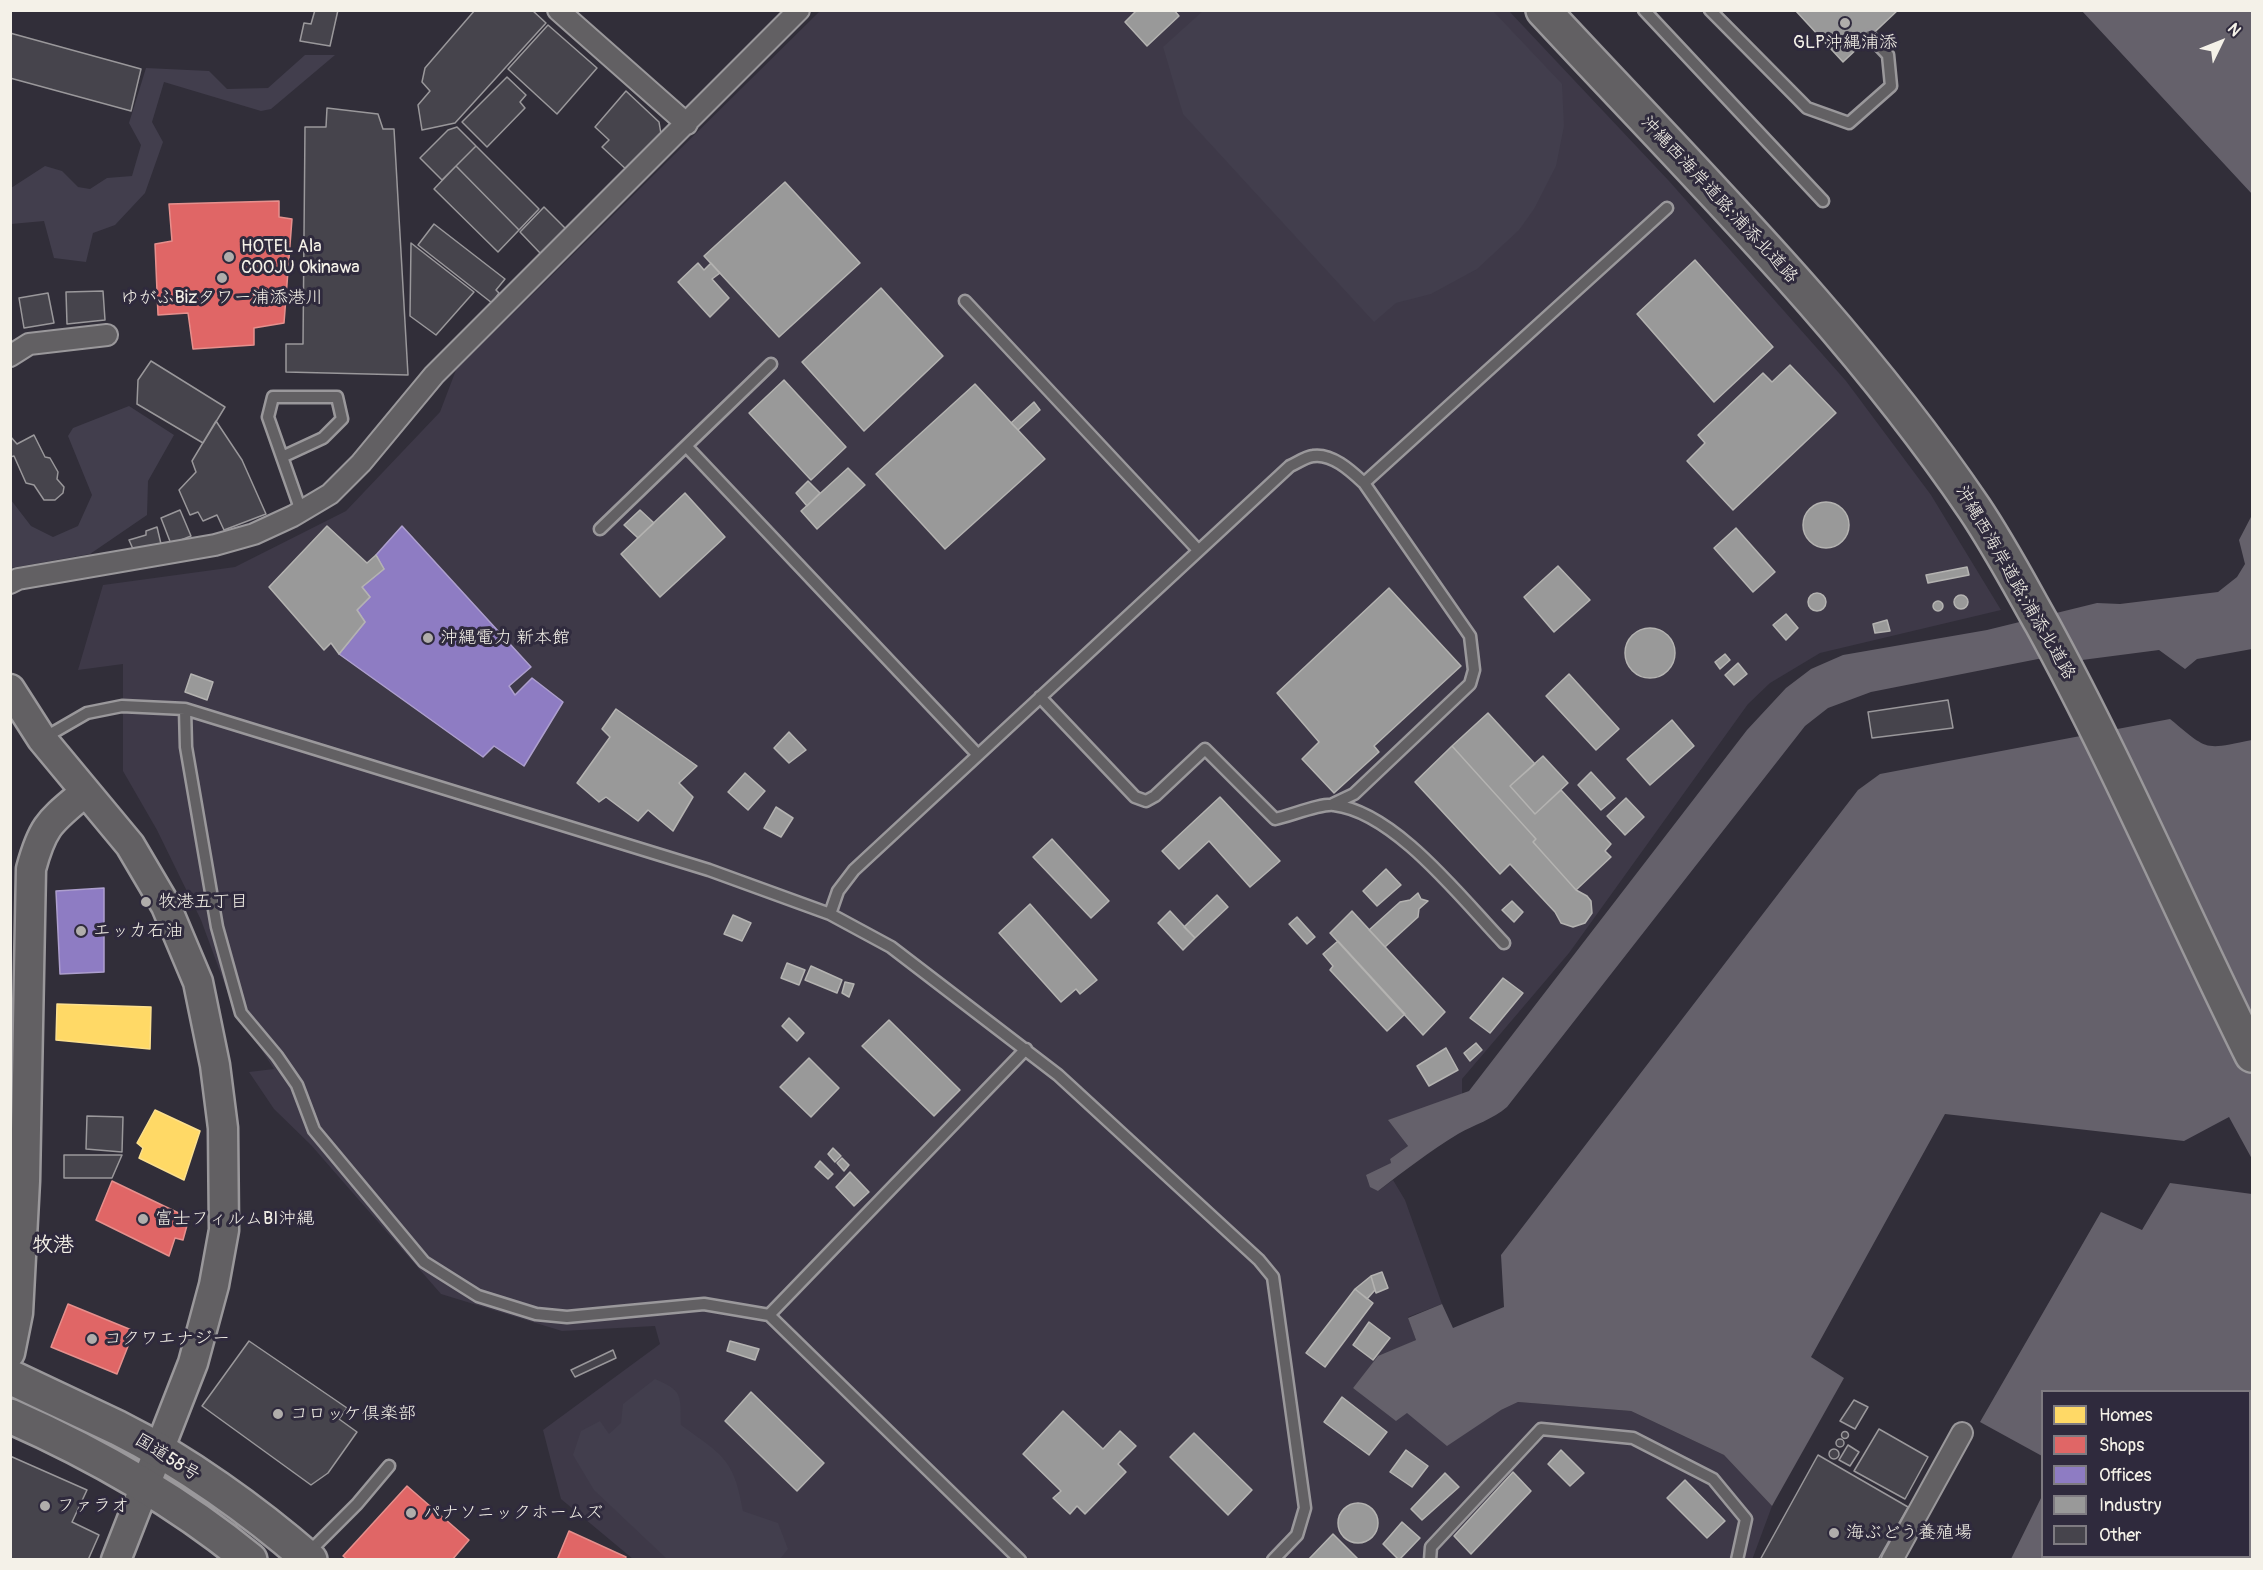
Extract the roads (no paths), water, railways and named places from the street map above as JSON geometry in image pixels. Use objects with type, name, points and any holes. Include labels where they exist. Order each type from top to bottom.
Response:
[{"type":"highway","name":"沖縄西海岸道路;浦添北道路","points":[[1543,10],[1776,261],[1864,361],[1970,501],[2019,583],[2110,753],[2253,1055]]},
{"type":"highway","name":"国道58号","points":[[10,1377],[119,1429],[158,1451],[247,1511],[308,1558]]},
{"type":"highway","name":"国道58号","points":[[10,1416],[74,1445],[145,1485],[250,1560]]},
{"type":"street","points":[[558,10],[687,124]]},
{"type":"street","points":[[10,583],[18,579],[215,545],[254,534],[330,494],[361,463],[434,375],[799,10]]},
{"type":"street","points":[[10,356],[29,344],[106,335]]},
{"type":"street","points":[[10,689],[42,739],[130,845],[166,906],[198,982],[215,1065],[223,1128],[224,1230],[214,1285],[193,1363],[116,1560]]},
{"type":"street","points":[[10,1353],[18,1313],[24,1192],[31,869],[37,845],[48,824],[85,792]]},
{"type":"street","points":[[1892,1560],[1962,1433]]},
{"type":"lane","points":[[1644,10],[1823,201]]},
{"type":"lane","points":[[1710,10],[1807,108],[1849,123],[1891,86],[1888,55],[1870,36]]},
{"type":"lane","points":[[1364,483],[1666,208]]},
{"type":"lane","points":[[965,301],[1198,550]]},
{"type":"lane","points":[[600,529],[771,364]]},
{"type":"lane","points":[[282,457],[323,438],[342,419],[337,397],[273,397],[268,417],[282,457],[301,511]]},
{"type":"lane","points":[[686,446],[978,755]]},
{"type":"lane","points":[[830,914],[838,891],[854,870],[1198,550],[1290,466],[1313,455],[1329,458],[1347,468],[1364,483],[1470,636],[1474,670],[1470,684],[1354,794],[1333,804],[1275,819],[1205,749],[1155,796],[1146,801],[1135,797],[1040,697]]},
{"type":"lane","points":[[42,739],[87,713],[122,706],[184,710],[709,870],[830,914],[891,947],[1058,1075],[1259,1260],[1273,1277],[1305,1508],[1296,1535],[1273,1560]]},
{"type":"lane","points":[[184,710],[186,747],[216,927],[241,1013],[277,1056],[297,1085],[314,1130],[424,1262],[478,1296],[536,1314],[567,1317],[704,1304],[769,1315],[1020,1560]]},
{"type":"lane","points":[[1333,804],[1370,817],[1405,839],[1504,943]]},
{"type":"lane","points":[[769,1315],[1026,1049]]},
{"type":"lane","points":[[1430,1560],[1431,1547],[1541,1429],[1633,1438],[1713,1479],[1746,1519],[1737,1560]]},
{"type":"lane","points":[[308,1558],[389,1466]]},
{"type":"place","name":"GLP沖縄浦添","points":[[1845,23]]},
{"type":"place","name":"HOTEL Ala COOJU Okinawa","points":[[229,257]]},
{"type":"place","name":"ゆがふBizタワー浦添港川","points":[[222,278]]},
{"type":"place","name":"沖縄電力 新本館","points":[[428,638]]},
{"type":"place","name":"牧港五丁目","points":[[146,902]]},
{"type":"place","name":"エッカ石油","points":[[81,931]]},
{"type":"place","name":"富士フィルムBI沖縄","points":[[143,1219]]},
{"type":"place","name":"コクワエナジー","points":[[92,1339]]},
{"type":"place","name":"コロッケ倶楽部","points":[[278,1414]]},
{"type":"place","name":"ファラオ","points":[[45,1506]]},
{"type":"place","name":"パナソニックホームズ","points":[[411,1513]]},
{"type":"place","name":"海ぶどう養殖場","points":[[1834,1533]]},
{"type":"district","name":"牧港","points":[[53,1246]]}]
